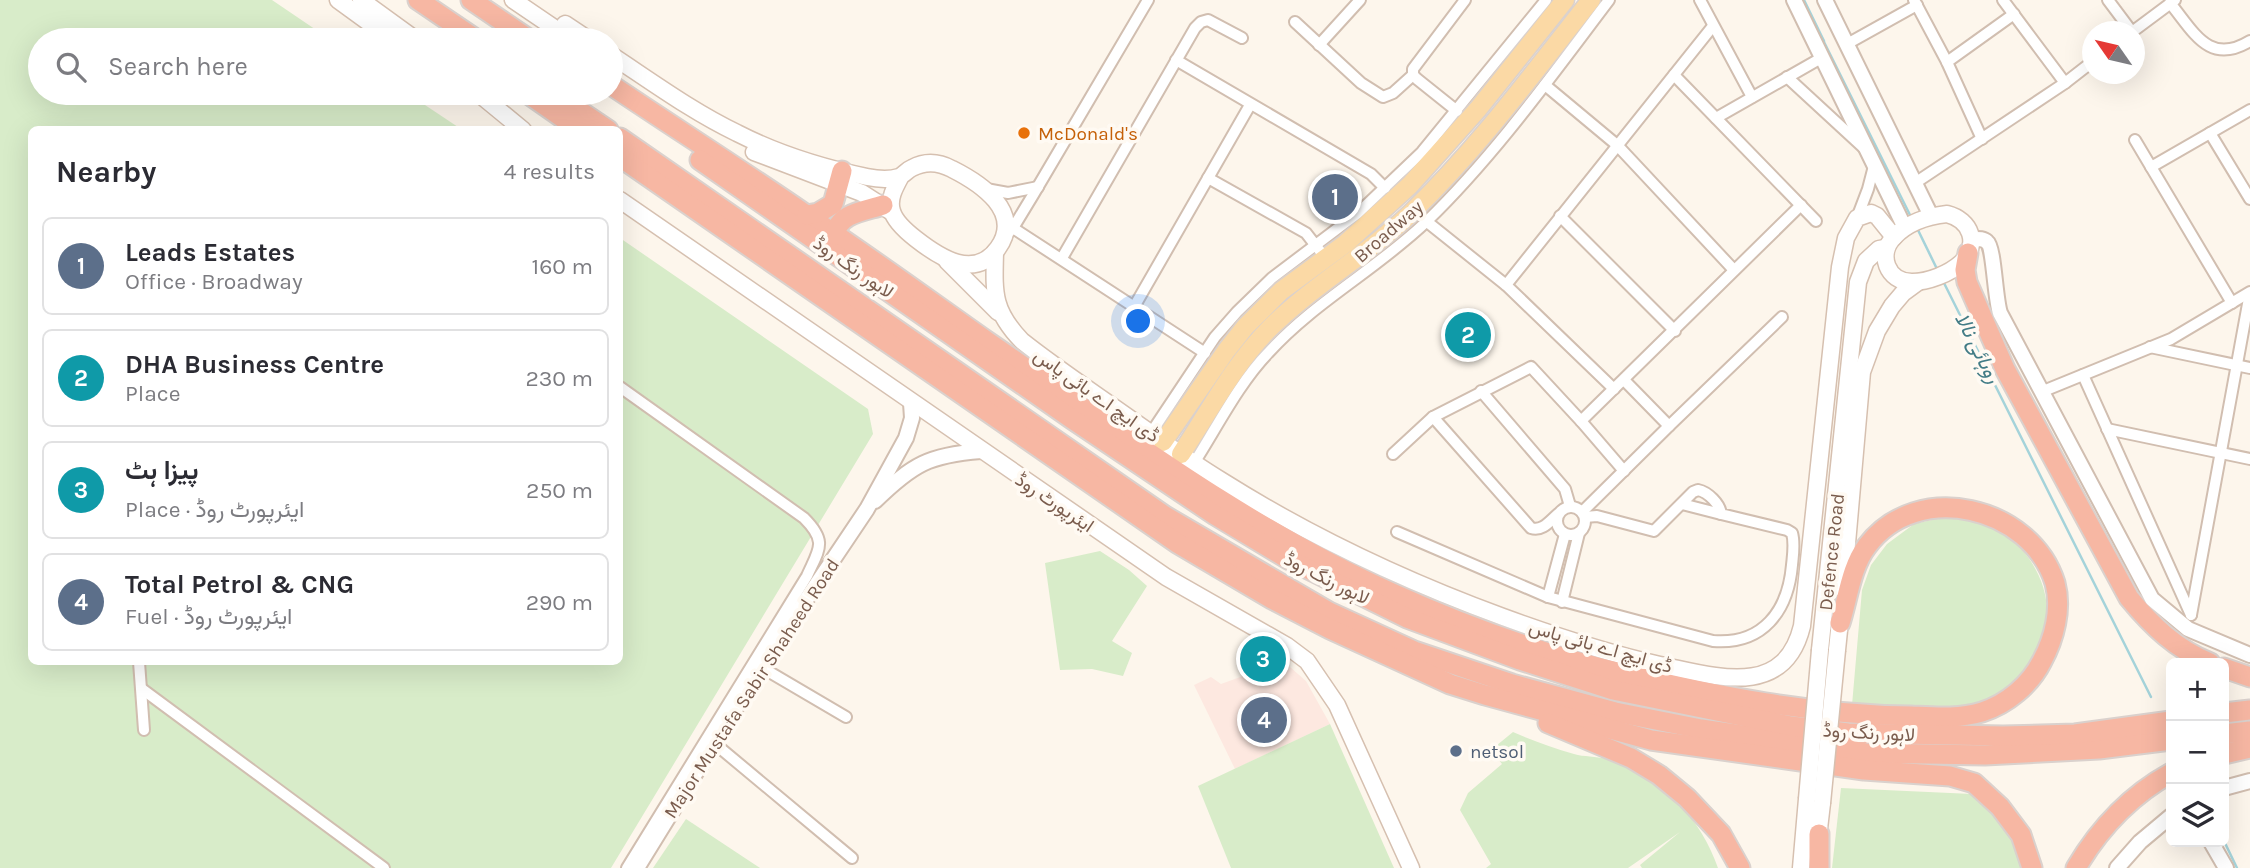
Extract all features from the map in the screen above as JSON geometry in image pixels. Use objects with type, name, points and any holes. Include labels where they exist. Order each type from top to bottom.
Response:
[{"type":"highway","points":[[408,0],[440,28]]},
{"type":"highway","points":[[418,0],[459,28]]},
{"type":"highway","points":[[471,0],[512,28]]},
{"type":"highway","points":[[623,93],[807,215],[1136,444],[1301,547],[1388,592],[1440,614],[1587,665],[1673,686],[1760,702],[1877,716],[1955,717],[1982,712],[2002,703],[2021,690],[2038,671],[2051,644],[2057,616],[2057,589],[2047,564],[2031,544],[2015,531],[1990,515],[1967,509],[1938,507],[1913,512],[1890,525],[1869,542],[1857,564],[1840,622]]},
{"type":"highway","points":[[544,105],[574,126]]},
{"type":"highway","points":[[572,105],[602,126]]},
{"type":"highway","name":"لاہور رنگ روڈ","points":[[622,105],[952,336],[1215,515],[1288,559],[1407,618],[1520,660],[1613,690],[1791,726],[1848,733],[2003,736],[2074,734],[2166,722]]},
{"type":"highway","name":"لاہور رنگ روڈ","points":[[623,140],[1165,516],[1329,612],[1414,651],[1512,684],[1615,712],[1701,729],[1866,752],[1985,755],[2099,749],[2166,741]]},
{"type":"highway","points":[[623,159],[1208,562],[1272,599],[1450,684],[1651,740],[1864,770],[1950,776],[1974,783],[2000,807],[2021,835],[2032,868]]},
{"type":"highway","points":[[807,215],[818,213],[832,204],[840,177]]},
{"type":"highway","points":[[835,235],[842,219],[887,208]]},
{"type":"highway","points":[[1969,246],[1965,270],[1967,282],[2005,369],[2129,598],[2164,636],[2201,658]]},
{"type":"highway","points":[[2229,670],[2250,677]]},
{"type":"highway","points":[[1485,695],[1631,758],[1659,775],[1687,798],[1721,834],[1740,868]]},
{"type":"highway","points":[[2229,712],[2250,710]]},
{"type":"highway","points":[[2229,733],[2250,731]]},
{"type":"highway","points":[[2229,753],[2250,748]]},
{"type":"highway","points":[[2076,868],[2105,826],[2135,797],[2166,777]]},
{"type":"highway","points":[[1817,868],[1819,834]]},
{"type":"main road","points":[[338,0],[376,28]]},
{"type":"main road","points":[[361,0],[400,28]]},
{"type":"main road","points":[[513,0],[554,28]]},
{"type":"main road","points":[[532,0],[572,28]]},
{"type":"main road","name":"Broadway","points":[[1157,437],[1240,333],[1281,291],[1320,252],[1394,201],[1440,153],[1565,0]]},
{"type":"main road","name":"Broadway","points":[[1187,458],[1242,361],[1261,338],[1286,313],[1340,281],[1460,162],[1591,0]]},
{"type":"main road","points":[[623,62],[739,135],[840,177],[887,208],[912,236],[945,259],[958,264],[983,261],[1004,239]]},
{"type":"main road","points":[[623,74],[733,143],[840,177],[901,176]]},
{"type":"main road","points":[[490,105],[516,126]]},
{"type":"main road","points":[[887,208],[901,176],[913,167],[936,163],[954,170],[984,189],[1002,208],[1006,223],[994,291],[1000,313]]},
{"type":"main road","name":"ایئرپورٹ روڈ","points":[[623,202],[1166,577],[1287,646],[1307,661],[1338,705],[1410,868]]},
{"type":"main road","points":[[1857,218],[1871,213],[1877,216],[1895,238]]},
{"type":"main road","points":[[1947,214],[1960,217],[1968,228],[1969,246],[1961,263],[1950,270],[1937,277],[1905,282],[1894,277],[1885,262],[1895,238],[1931,216],[1947,214]]},
{"type":"main road","name":"ڈی ایچ اے بائی پاس","points":[[945,259],[1000,313],[1022,341],[1187,458],[1233,488],[1336,546],[1413,583],[1564,639],[1629,658],[1732,678],[1755,677],[1777,668],[1794,650],[1802,626],[1840,267],[1846,238],[1857,218]]},
{"type":"main road","name":"Defence Road","points":[[1819,834],[1815,801],[1820,650],[1858,282],[1867,261],[1879,248],[1895,238]]},
{"type":"main road","name":"Defence Road","points":[[1801,868],[1815,801],[1837,650],[1862,372],[1877,331],[1892,306],[1918,282]]},
{"type":"street","points":[[1148,0],[1038,187],[1004,239],[1062,258],[1205,353]]},
{"type":"street","points":[[1319,45],[1360,0]]},
{"type":"street","points":[[1295,22],[1361,83],[1383,96],[1393,93],[1413,75],[1416,61],[1465,0]]},
{"type":"street","points":[[1157,437],[1215,337],[1272,278],[1320,252],[1422,152],[1546,0]]},
{"type":"street","points":[[1208,178],[1306,233],[1340,281],[1372,268],[1460,187],[1545,85],[1609,0]]},
{"type":"street","points":[[1700,0],[1752,97]]},
{"type":"street","points":[[1794,0],[1874,166],[1895,238]]},
{"type":"street","points":[[1825,0],[1931,216]]},
{"type":"street","points":[[2003,0],[2065,83]]},
{"type":"street","points":[[2108,0],[2132,32],[2168,2],[2198,38],[2213,49],[2227,51],[2250,41]]},
{"type":"street","points":[[1847,44],[1916,3],[1947,62],[1982,139]]},
{"type":"street","points":[[1947,62],[2014,14]]},
{"type":"street","points":[[1062,258],[1195,28],[1208,20],[1242,38]]},
{"type":"street","points":[[1506,285],[1713,26]]},
{"type":"street","points":[[1716,118],[1823,57]]},
{"type":"street","points":[[1176,60],[1371,174],[1385,188]]},
{"type":"street","points":[[1915,183],[2082,70]]},
{"type":"street","points":[[1413,75],[1457,111]]},
{"type":"street","points":[[1674,75],[1816,220]]},
{"type":"street","points":[[1787,78],[1865,149]]},
{"type":"street","points":[[1545,85],[1617,145],[1733,270]]},
{"type":"street","points":[[1134,307],[1250,105]]},
{"type":"street","points":[[2151,167],[2250,110]]},
{"type":"street","points":[[2210,133],[2250,199]]},
{"type":"street","points":[[2136,140],[2232,303]]},
{"type":"street","points":[[1857,218],[1874,166]]},
{"type":"street","points":[[984,189],[1008,192],[1038,187]]},
{"type":"street","points":[[1581,421],[1801,205]]},
{"type":"street","points":[[1560,216],[1675,331]]},
{"type":"street","points":[[1426,221],[1506,285],[1614,389]]},
{"type":"street","points":[[1969,246],[1982,239],[1990,245],[2000,313],[2152,599],[2188,629],[2250,654]]},
{"type":"street","points":[[2041,392],[2171,338],[2250,293]]},
{"type":"street","points":[[2190,615],[2250,293]]},
{"type":"street","points":[[1562,602],[1579,533],[1583,528],[1584,514],[1669,426],[1782,317]]},
{"type":"street","points":[[2150,347],[2250,368]]},
{"type":"street","points":[[1393,454],[1433,417],[1531,367],[1624,471]]},
{"type":"street","points":[[2083,375],[2199,634]]},
{"type":"street","points":[[1624,380],[1669,426]]},
{"type":"street","points":[[623,389],[804,518],[818,531],[819,540],[818,551],[807,576],[627,868]]},
{"type":"street","points":[[1481,391],[1565,489],[1570,506],[1584,514],[1654,531],[1698,490],[1703,491],[1717,504],[1721,514]]},
{"type":"street","points":[[867,509],[906,438],[912,418],[911,403]]},
{"type":"street","points":[[1433,417],[1531,528],[1542,528],[1570,506]]},
{"type":"street","points":[[2107,429],[2250,459]]},
{"type":"street","points":[[867,509],[898,478],[916,466],[948,454],[981,451]]},
{"type":"street","points":[[1397,532],[1562,602],[1713,641],[1737,641],[1746,638],[1771,622],[1783,604],[1792,569],[1794,536],[1787,530],[1682,504]]},
{"type":"street","name":"Major Mustafa Sabir Shaheed Road","points":[[637,868],[761,667],[867,509]]},
{"type":"street","points":[[1558,514],[1556,522],[1564,534],[1579,533]]},
{"type":"street","points":[[1548,597],[1564,534]]},
{"type":"street","points":[[139,665],[145,730]]},
{"type":"street","points":[[761,667],[846,717]]},
{"type":"street","points":[[142,689],[384,868]]},
{"type":"street","points":[[714,743],[852,858]]},
{"type":"street","points":[[2229,787],[2250,781]]},
{"type":"street","points":[[2117,868],[2140,842],[2166,820]]},
{"type":"street","points":[[2214,847],[2226,868]]},
{"type":"shaded area","points":[[1282,660],[1306,681],[1330,724],[1235,769],[1194,685],[1211,677],[1221,684],[1254,672],[1261,677],[1279,668],[1279,662]]},
{"type":"green space","points":[[0,0],[272,0],[313,28],[28,28],[28,105],[425,105],[456,126],[28,126],[28,665],[623,665],[623,240],[868,409],[873,434],[611,868],[0,868]]},
{"type":"green space","points":[[1949,516],[1982,521],[2007,536],[2024,552],[2037,572],[2045,593],[2047,615],[2044,637],[2035,658],[2005,692],[1971,706],[1920,709],[1852,705],[1862,590],[1871,565],[1887,544],[1914,524]]},
{"type":"green space","points":[[1100,551],[1147,586],[1112,641],[1132,653],[1123,676],[1092,669],[1060,670],[1045,563]]},
{"type":"green space","points":[[1330,724],[1394,868],[1231,868],[1198,786]]},
{"type":"green space","points":[[1513,732],[1574,754],[1625,765],[1643,774],[1676,800],[1689,815],[1701,832],[1718,868],[1642,868],[1640,865],[1680,832],[1628,868],[1486,868],[1491,864],[1460,810],[1468,793],[1502,764],[1491,750]]},
{"type":"green space","points":[[1841,788],[1972,794],[1996,813],[2016,842],[2021,868],[1832,868]]},
{"type":"green space","points":[[686,819],[760,868],[653,868]]},
{"type":"waterway","name":"روہائی نالا","points":[[1804,0],[1824,41]]},
{"type":"waterway","name":"روہائی نالا","points":[[1823,40],[1912,219]]},
{"type":"waterway","name":"روہائی نالا","points":[[1917,228],[1937,269]]},
{"type":"waterway","name":"روہائی نالا","points":[[1943,281],[2151,697]]},
{"type":"waterway","name":"روہائی نالا","points":[[2227,847],[2237,868]]},
{"type":"place","name":"McDonald's","points":[[1024,133]]},
{"type":"place","name":"Leads Estates","points":[[1335,197]]},
{"type":"place","name":"DHA Business Centre","points":[[1468,335]]},
{"type":"place","name":"پیزا ہٹ","points":[[1263,659]]},
{"type":"place","name":"Total Petrol & CNG","points":[[1264,720]]},
{"type":"place","name":"netsol","points":[[1456,751]]}]
